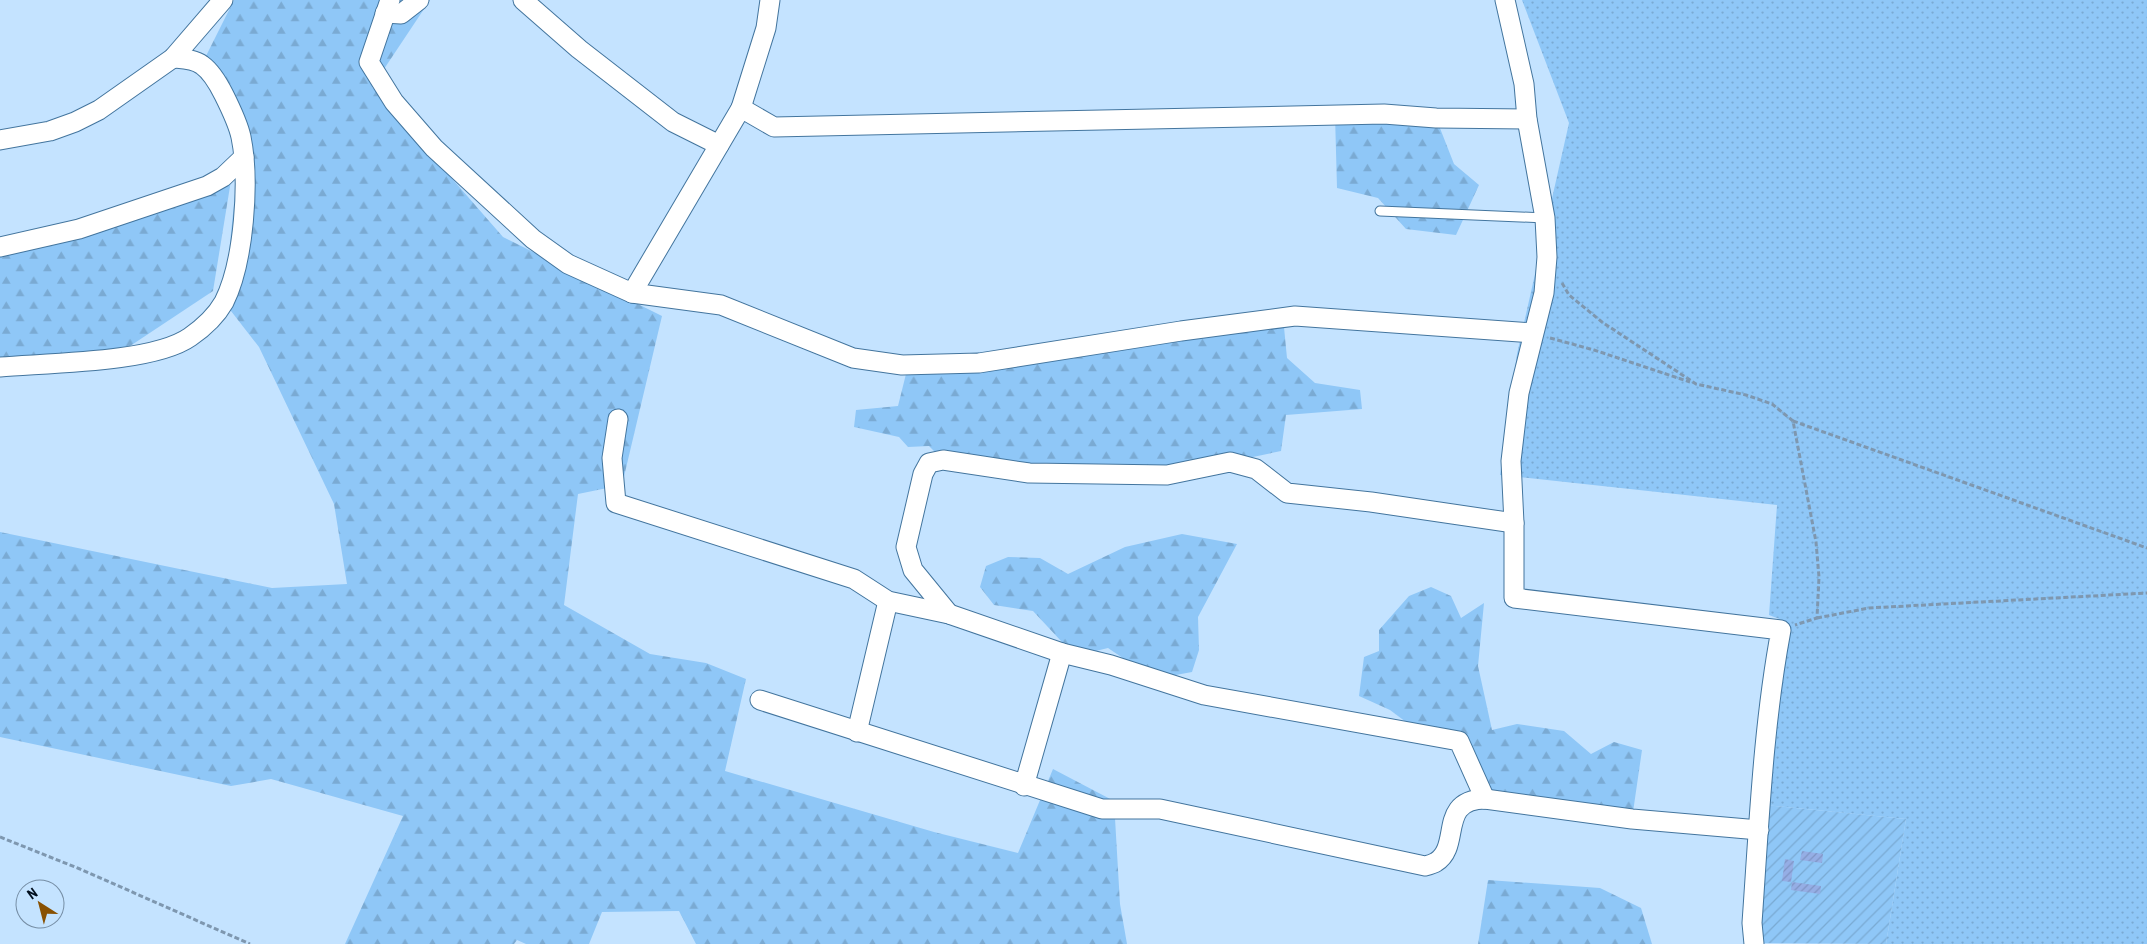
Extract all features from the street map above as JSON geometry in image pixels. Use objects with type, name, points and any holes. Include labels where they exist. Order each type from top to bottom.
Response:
[{"type":"street","points":[[0,140],[50,131],[75,122],[107,105],[173,58],[222,0]]},
{"type":"street","points":[[419,0],[401,14],[387,6],[369,62],[394,102],[434,148],[533,239],[568,264],[632,293],[721,305],[853,358],[902,365],[979,363],[1181,331],[1295,316],[1533,333]]},
{"type":"street","points":[[523,0],[579,49],[673,122],[719,145]]},
{"type":"street","points":[[632,293],[741,108],[766,28],[770,0]]},
{"type":"street","points":[[1504,0],[1524,84],[1527,118],[1545,218],[1547,257],[1544,293],[1518,393],[1511,461],[1514,523],[1514,598],[1782,630],[1773,675],[1759,830],[1752,923],[1754,944]]},
{"type":"street","points":[[0,367],[112,358],[152,352],[188,339],[202,329],[224,302],[232,280],[241,239],[244,200],[244,157],[241,135],[234,116],[210,72],[194,60],[173,58]]},
{"type":"street","points":[[741,108],[774,127],[1384,114],[1436,118],[1527,118]]},
{"type":"street","points":[[0,247],[79,229],[199,189],[223,176],[244,157]]},
{"type":"street","points":[[618,418],[612,458],[616,503],[854,579],[888,601],[949,614],[1062,653],[1111,665],[1204,695],[1459,741],[1485,799]]},
{"type":"street","points":[[949,614],[913,570],[906,547],[922,474],[929,463],[943,460],[1029,473],[1168,475],[1230,462],[1256,469],[1287,493],[1371,502],[1514,523]]},
{"type":"street","points":[[857,732],[888,601]]},
{"type":"street","points":[[1024,786],[1062,653]]},
{"type":"street","points":[[760,700],[1024,786],[1102,809],[1160,809],[1425,866],[1438,861],[1446,850],[1455,816],[1461,806],[1470,799],[1485,799],[1632,819],[1759,830]]},
{"type":"lane","points":[[1380,211],[1545,218]]},
{"type":"path","points":[[1547,257],[1569,295],[1602,322],[1696,384]]},
{"type":"path","points":[[1533,333],[1594,350],[1696,384],[1746,395],[1772,404],[1793,422],[2147,548]]},
{"type":"path","points":[[1793,422],[1816,542],[1819,577],[1816,618]]},
{"type":"path","points":[[1782,630],[1816,618],[1869,608],[2147,593]]},
{"type":"path","points":[[0,837],[80,869],[250,944]]},
{"type":"green space","points":[[234,0],[430,0],[372,87],[503,237],[662,316],[622,485],[578,494],[564,605],[650,654],[706,663],[746,679],[725,771],[934,832],[1018,853],[1053,769],[1114,801],[1120,904],[1127,944],[696,944],[679,911],[602,912],[589,944],[526,944],[517,940],[514,944],[345,944],[403,816],[271,779],[231,786],[0,737],[0,532],[272,588],[347,584],[334,504],[259,347],[224,302],[241,135],[202,64]]},
{"type":"green space","points":[[1522,0],[2147,0],[2147,944],[1886,944],[1906,819],[1765,805],[1785,621],[1769,615],[1777,505],[1500,475],[1517,354],[1569,123]]},
{"type":"green space","points":[[1335,115],[1436,118],[1454,164],[1479,185],[1456,235],[1406,229],[1378,198],[1337,188]]},
{"type":"green space","points":[[233,168],[213,291],[112,358],[0,358],[0,257]]},
{"type":"green space","points":[[1283,317],[1287,358],[1315,383],[1360,390],[1362,409],[1286,415],[1281,451],[1167,475],[943,460],[929,446],[908,447],[899,437],[854,427],[856,410],[898,406],[906,374]]},
{"type":"green space","points":[[1182,534],[1237,544],[1198,617],[1199,650],[1192,672],[1154,679],[1108,648],[1075,656],[1033,611],[994,605],[980,587],[986,566],[1008,557],[1040,558],[1068,574],[1125,547]]},
{"type":"green space","points":[[1431,587],[1451,596],[1461,618],[1484,603],[1478,666],[1492,730],[1517,724],[1564,731],[1591,754],[1614,742],[1642,750],[1632,819],[1485,799],[1459,741],[1410,725],[1390,710],[1359,696],[1364,657],[1379,651],[1379,630],[1409,596]]},
{"type":"green space","points":[[1765,805],[1906,819],[1886,944],[1760,943]]},
{"type":"green space","points":[[1488,880],[1600,888],[1641,908],[1652,944],[1478,944]]},
{"type":"building","points":[[1802,851],[1823,854],[1822,863],[1800,860]]},
{"type":"building","points":[[1785,859],[1794,861],[1791,882],[1782,881]]},
{"type":"building","points":[[1792,882],[1821,886],[1820,894],[1791,890]]}]
